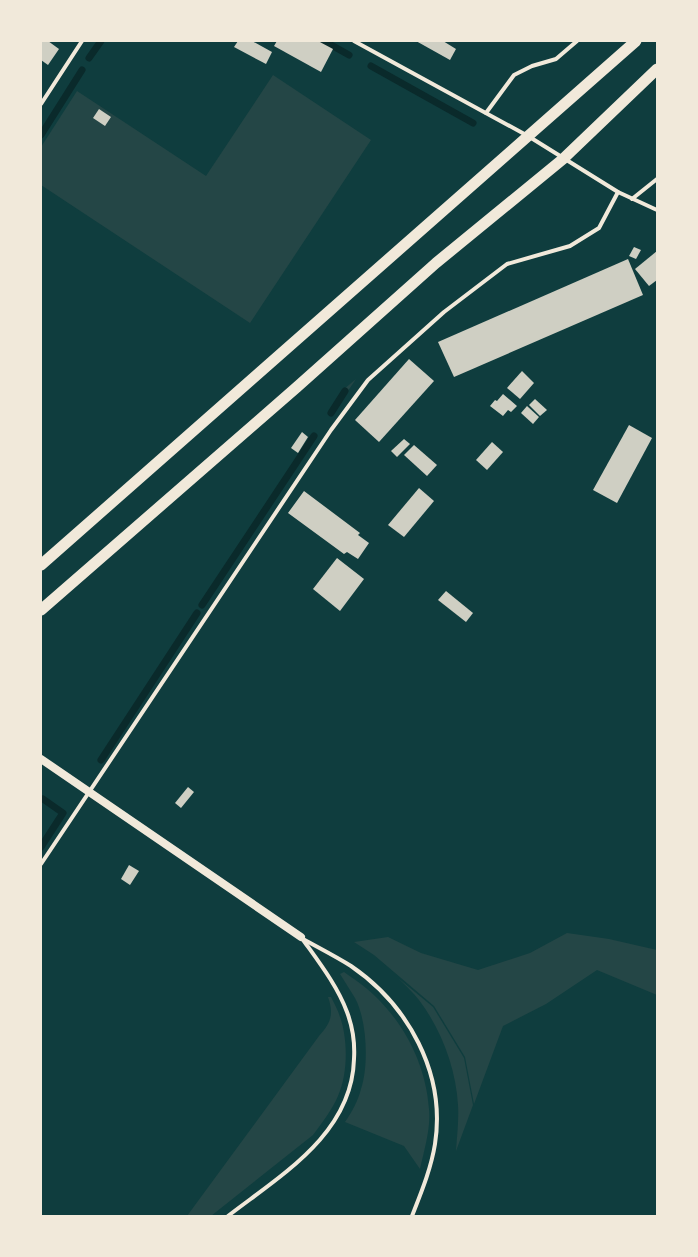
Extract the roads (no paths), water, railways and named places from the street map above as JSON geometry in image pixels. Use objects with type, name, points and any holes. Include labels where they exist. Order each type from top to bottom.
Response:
[{"type":"highway","points":[[41,565],[636,41]]},
{"type":"highway","points":[[41,610],[297,387],[436,263],[563,159],[657,69]]},
{"type":"main road","points":[[41,759],[88,793],[301,937]]},
{"type":"street","points":[[41,104],[82,41]]},
{"type":"street","points":[[354,41],[528,136],[618,192],[657,210]]},
{"type":"street","points":[[486,113],[514,76],[532,66],[556,60],[577,41]]},
{"type":"street","points":[[632,198],[657,179]]},
{"type":"street","points":[[41,864],[331,430],[368,380],[444,312],[507,264],[570,246],[599,228],[618,192]]},
{"type":"street","points":[[228,1216],[294,1164],[324,1136],[341,1111],[350,1087],[353,1075],[355,1051],[354,1037],[347,1011],[333,983],[301,937]]},
{"type":"street","points":[[301,937],[351,967],[380,991],[393,1004],[410,1026],[423,1053],[433,1085],[436,1101],[436,1128],[432,1158],[412,1216]]},
{"type":"waterway","points":[[89,58],[101,41]]},
{"type":"waterway","points":[[324,41],[349,55]]},
{"type":"waterway","points":[[371,66],[473,123]]},
{"type":"waterway","points":[[41,135],[82,70]]},
{"type":"waterway","points":[[331,413],[345,391]]},
{"type":"waterway","points":[[202,605],[314,436]]},
{"type":"waterway","points":[[101,760],[197,613]]},
{"type":"waterway","points":[[41,847],[63,813],[43,799]]}]
